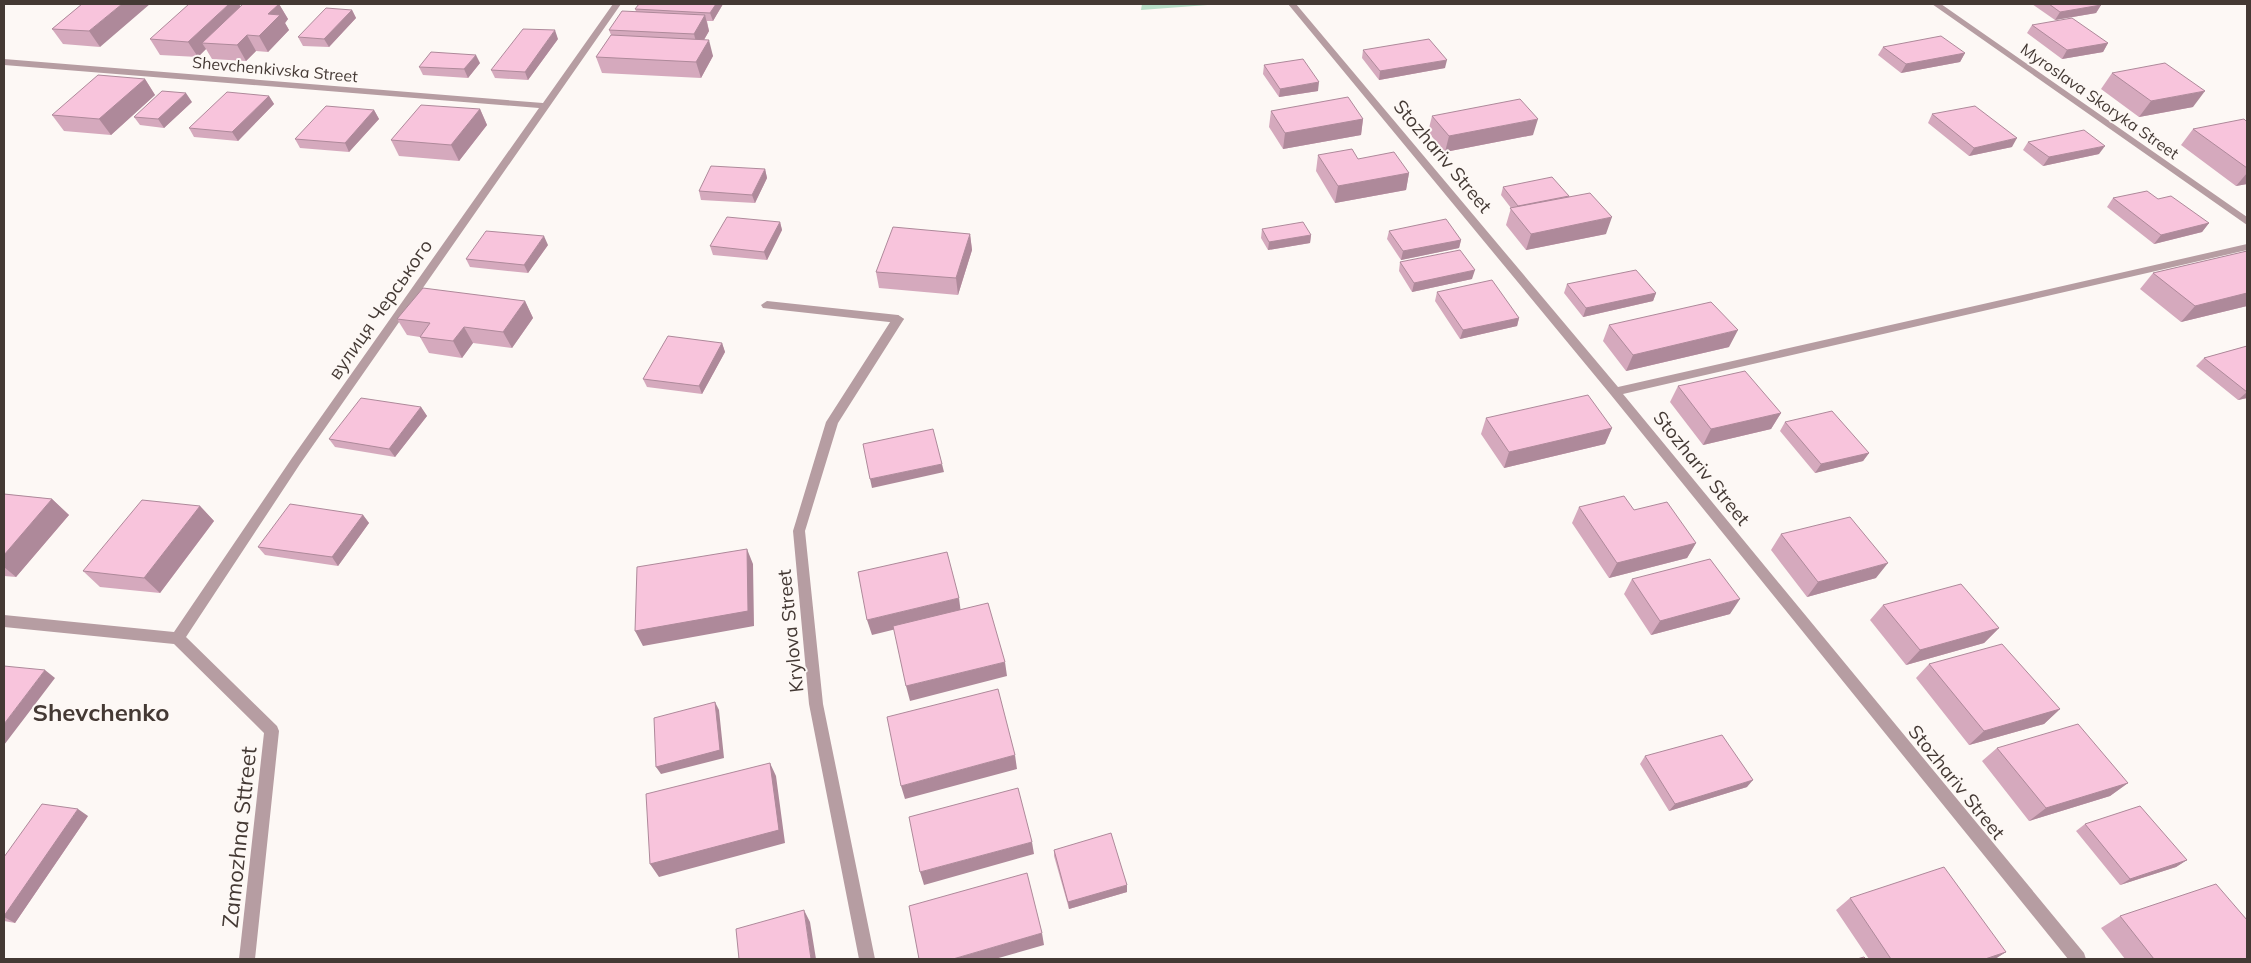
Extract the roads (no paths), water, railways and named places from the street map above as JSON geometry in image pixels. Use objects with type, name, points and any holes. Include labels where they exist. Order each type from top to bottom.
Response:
[{"type":"street","name":"вулиця Черського","points":[[178,638],[296,460],[543,106],[617,4]]},
{"type":"street","name":"Stozhariv Street","points":[[1292,4],[1615,392],[2078,959]]},
{"type":"street","name":"Myroslava Skoryka Street","points":[[1936,4],[2247,222]]},
{"type":"street","name":"Shevchenkivska Street","points":[[4,62],[543,106]]},
{"type":"street","points":[[1615,392],[2247,247]]},
{"type":"street","name":"Krylova Street","points":[[767,305],[898,319],[832,422],[798,531],[816,704],[867,959]]},
{"type":"street","points":[[4,621],[178,638]]},
{"type":"street","name":"Zamozhna Sttreet","points":[[178,638],[272,731],[247,959]]},
{"type":"district","name":"Shevchenko","points":[[101,713]]}]
